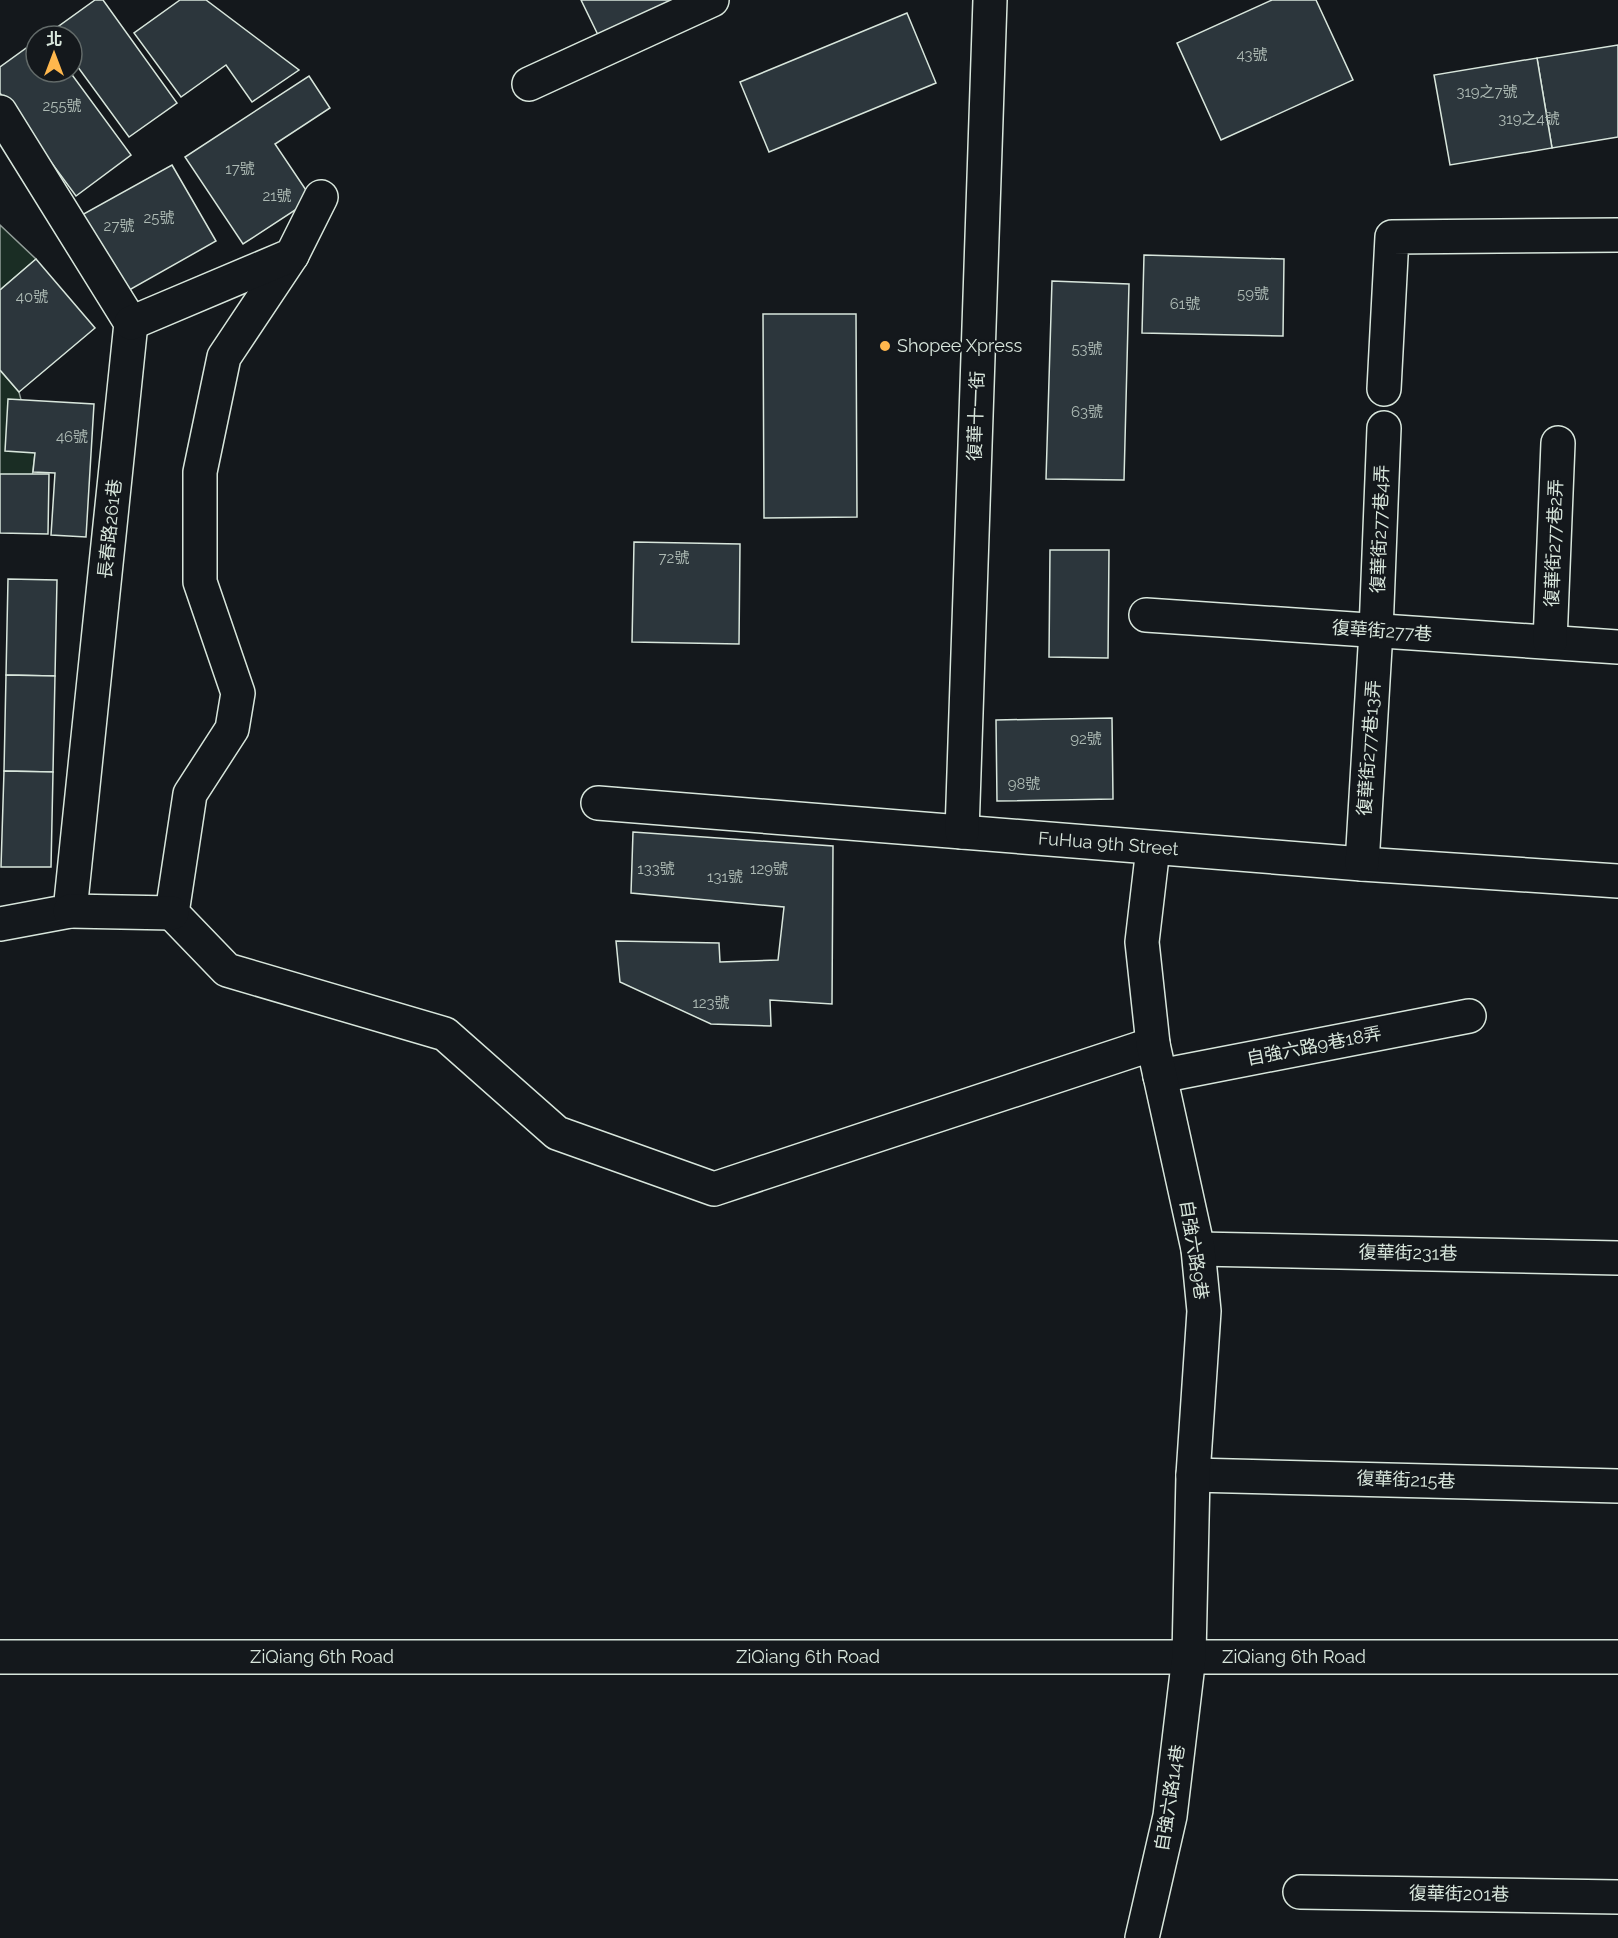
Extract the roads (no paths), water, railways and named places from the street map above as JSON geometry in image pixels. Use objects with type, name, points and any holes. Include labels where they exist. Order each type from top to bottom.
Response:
[{"type":"street","points":[[529,84],[712,0]]},
{"type":"street","name":"復華十一街","points":[[962,832],[990,0]]},
{"type":"street","points":[[0,112],[132,323],[292,255]]},
{"type":"street","points":[[172,913],[190,794],[232,729],[238,693],[200,582],[200,472],[225,357],[292,255],[321,197]]},
{"type":"street","points":[[1384,389],[1392,237],[1618,235]]},
{"type":"street","name":"長春路261巷","points":[[69,911],[132,323]]},
{"type":"street","name":"復華街277巷4弄","points":[[1376,631],[1384,428]]},
{"type":"street","name":"復華街277巷2弄","points":[[1550,642],[1558,443]]},
{"type":"street","name":"復華街277巷","points":[[1146,615],[1618,647]]},
{"type":"street","name":"復華街277巷13弄","points":[[1362,864],[1376,631]]},
{"type":"street","name":"FuHua 9th Street","points":[[598,802],[1153,848],[1618,881]]},
{"type":"street","name":"自強六路9巷","points":[[1153,848],[1142,942],[1153,1044],[1198,1249],[1204,1311],[1193,1474],[1189,1656]]},
{"type":"street","points":[[0,924],[69,911],[172,913],[227,970],[445,1034],[557,1133],[714,1189],[1153,1044]]},
{"type":"street","name":"自強六路9巷18弄","points":[[1160,1076],[1469,1016]]},
{"type":"street","name":"復華街231巷","points":[[1198,1249],[1618,1258]]},
{"type":"street","name":"復華街215巷","points":[[1193,1474],[1618,1486]]},
{"type":"street","name":"自強六路14巷","points":[[1142,1938],[1170,1816],[1189,1656]]},
{"type":"street","name":"ZiQiang 6th Road","points":[[0,1657],[1618,1657]]},
{"type":"street","name":"復華街201巷","points":[[1300,1892],[1618,1897]]},
{"type":"place","name":"Shopee Xpress","points":[[885,346]]}]
